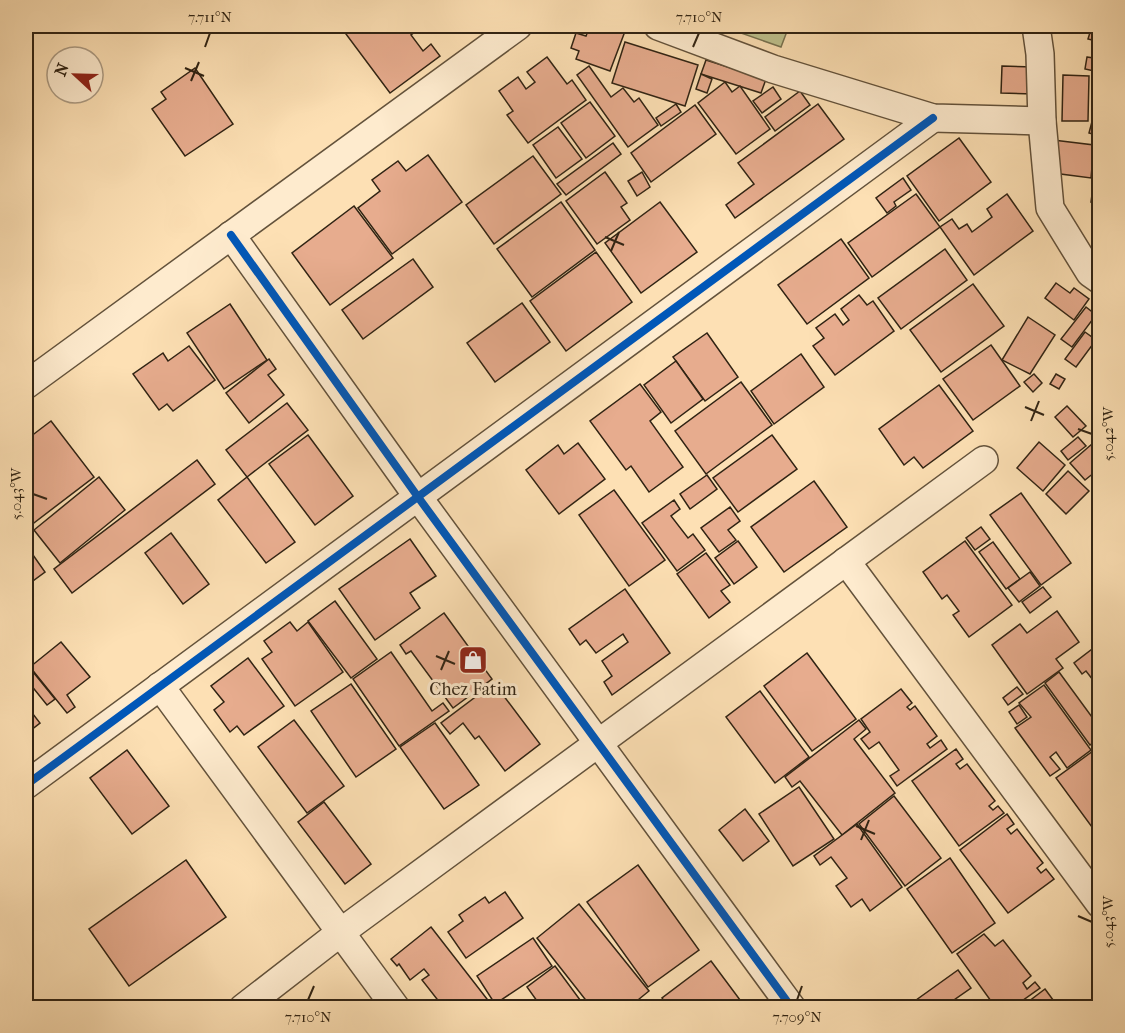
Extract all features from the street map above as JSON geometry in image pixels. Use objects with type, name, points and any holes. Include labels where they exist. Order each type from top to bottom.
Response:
[{"type":"street","points":[[26,385],[518,26]]},
{"type":"street","points":[[658,26],[773,69],[933,118],[1042,121]]},
{"type":"street","points":[[1036,26],[1041,54],[1042,121],[1050,208],[1090,273],[1100,280]]},
{"type":"street","points":[[26,785],[933,118]]},
{"type":"street","points":[[231,235],[418,496],[792,1008]]},
{"type":"street","points":[[243,1008],[341,932],[984,460]]},
{"type":"street","points":[[846,561],[1100,904]]},
{"type":"street","points":[[160,686],[396,1008]]},
{"type":"green space","points":[[721,26],[789,26],[781,47]]},
{"type":"building","points":[[340,26],[403,26],[406,30],[412,26],[418,26],[420,28],[411,35],[423,51],[431,44],[440,56],[390,93]]},
{"type":"building","points":[[590,26],[627,26],[610,71],[576,59],[579,51],[571,48],[576,33],[586,36]]},
{"type":"building","points":[[1054,26],[1076,26],[1076,28],[1055,32]]},
{"type":"building","points":[[1092,26],[1100,26],[1100,42],[1088,39]]},
{"type":"building","points":[[625,42],[698,65],[685,106],[612,83]]},
{"type":"building","points":[[547,57],[567,84],[572,80],[586,100],[528,143],[507,115],[513,111],[499,91],[518,77],[526,89],[535,82],[527,72]]},
{"type":"building","points":[[1087,57],[1100,59],[1099,72],[1085,69]]},
{"type":"building","points":[[706,60],[766,79],[761,93],[701,74]]},
{"type":"building","points":[[589,66],[611,97],[623,88],[634,102],[639,98],[658,125],[628,147],[577,75]]},
{"type":"building","points":[[1002,66],[1034,67],[1033,94],[1001,93]]},
{"type":"building","points":[[195,68],[233,124],[185,156],[152,109],[166,99],[161,92]]},
{"type":"building","points":[[701,74],[712,79],[707,93],[696,89]]},
{"type":"building","points":[[1063,75],[1089,76],[1088,121],[1062,121]]},
{"type":"building","points":[[725,82],[732,92],[740,86],[770,129],[736,154],[698,103]]},
{"type":"building","points":[[773,87],[781,99],[762,113],[753,101]]},
{"type":"building","points":[[800,91],[810,105],[775,131],[765,117]]},
{"type":"building","points":[[590,102],[615,136],[586,158],[561,123]]},
{"type":"building","points":[[676,104],[681,112],[661,126],[656,118]]},
{"type":"building","points":[[818,104],[844,139],[735,218],[726,205],[754,184],[738,163]]},
{"type":"building","points":[[695,105],[716,134],[651,182],[631,153]]},
{"type":"building","points":[[1094,114],[1100,116],[1100,136],[1089,133]]},
{"type":"building","points":[[558,127],[582,159],[556,178],[533,145]]},
{"type":"building","points":[[959,138],[991,182],[939,221],[907,176]]},
{"type":"building","points":[[1053,140],[1094,145],[1091,178],[1053,173]]},
{"type":"building","points":[[613,143],[621,154],[566,195],[557,184]]},
{"type":"building","points":[[428,155],[462,202],[392,254],[358,208],[380,191],[372,180],[398,161],[406,171]]},
{"type":"building","points":[[533,156],[561,194],[494,244],[466,205]]},
{"type":"building","points":[[605,172],[627,203],[621,207],[630,220],[597,244],[566,201]]},
{"type":"building","points":[[642,172],[650,187],[637,196],[628,181]]},
{"type":"building","points":[[903,178],[911,190],[894,202],[896,206],[887,213],[876,198]]},
{"type":"building","points":[[1093,187],[1100,188],[1100,227],[1095,227],[1099,203],[1091,202]]},
{"type":"building","points":[[916,194],[940,227],[872,277],[848,243]]},
{"type":"building","points":[[1007,194],[1033,231],[974,275],[940,227],[952,219],[959,229],[967,224],[972,232],[992,217],[987,209]]},
{"type":"building","points":[[561,202],[595,250],[532,297],[497,249]]},
{"type":"building","points":[[660,202],[697,252],[641,293],[605,243]]},
{"type":"building","points":[[354,206],[393,258],[330,305],[292,253]]},
{"type":"building","points":[[841,239],[869,278],[807,324],[778,285]]},
{"type":"building","points":[[945,249],[967,280],[901,329],[878,298]]},
{"type":"building","points":[[596,252],[632,302],[566,351],[530,301]]},
{"type":"building","points":[[413,259],[433,287],[363,339],[342,310]]},
{"type":"building","points":[[1056,283],[1070,293],[1074,288],[1089,299],[1074,320],[1045,298]]},
{"type":"building","points":[[973,284],[1004,326],[941,372],[910,330]]},
{"type":"building","points":[[859,295],[867,305],[873,301],[894,331],[835,375],[813,346],[824,338],[816,328],[835,314],[843,325],[849,320],[841,309]]},
{"type":"building","points":[[522,303],[550,342],[495,382],[467,343]]},
{"type":"building","points":[[230,304],[267,360],[224,389],[187,333]]},
{"type":"building","points":[[1086,307],[1096,315],[1072,347],[1061,339]]},
{"type":"building","points":[[1028,317],[1055,335],[1030,374],[1002,360]]},
{"type":"building","points":[[1085,332],[1096,340],[1076,367],[1065,359]]},
{"type":"building","points":[[707,333],[738,377],[705,401],[673,357]]},
{"type":"building","points":[[991,345],[1020,386],[973,420],[943,379]]},
{"type":"building","points":[[189,346],[215,380],[173,411],[167,404],[159,410],[133,374],[163,353],[168,361]]},
{"type":"building","points":[[801,354],[824,387],[774,424],[751,391]]},
{"type":"building","points":[[269,359],[276,369],[268,375],[284,395],[249,423],[226,393]]},
{"type":"building","points":[[676,361],[703,399],[671,423],[644,385]]},
{"type":"building","points":[[1034,374],[1042,383],[1033,392],[1024,382]]},
{"type":"building","points":[[1056,374],[1065,379],[1059,389],[1050,384]]},
{"type":"building","points":[[741,382],[772,425],[706,474],[675,431]]},
{"type":"building","points":[[640,384],[661,412],[650,421],[683,467],[649,492],[631,466],[626,470],[590,421]]},
{"type":"building","points":[[939,385],[973,431],[923,468],[914,457],[904,465],[879,429]]},
{"type":"building","points":[[287,403],[308,430],[247,477],[226,450]]},
{"type":"building","points":[[1067,406],[1086,426],[1073,437],[1055,417]]},
{"type":"building","points":[[51,421],[94,477],[26,529],[26,440]]},
{"type":"building","points":[[308,435],[353,496],[315,525],[269,464]]},
{"type":"building","points":[[772,435],[797,469],[738,512],[713,478]]},
{"type":"building","points":[[1078,437],[1086,446],[1068,460],[1061,451]]},
{"type":"building","points":[[1039,442],[1065,465],[1043,491],[1017,468]]},
{"type":"building","points":[[578,443],[605,479],[559,514],[526,470],[558,445],[564,454]]},
{"type":"building","points":[[1092,444],[1100,452],[1100,468],[1085,480],[1070,463]]},
{"type":"building","points":[[197,460],[215,484],[72,593],[54,569]]},
{"type":"building","points":[[1068,471],[1089,491],[1066,514],[1046,494]]},
{"type":"building","points":[[707,475],[717,489],[690,509],[680,494]]},
{"type":"building","points":[[99,477],[125,510],[60,563],[34,530]]},
{"type":"building","points":[[247,477],[295,542],[266,563],[218,500]]},
{"type":"building","points":[[814,481],[847,527],[784,572],[751,527]]},
{"type":"building","points":[[614,490],[665,560],[629,586],[579,515]]},
{"type":"building","points":[[1021,493],[1071,563],[1041,585],[990,515]]},
{"type":"building","points":[[674,500],[680,509],[671,516],[688,538],[693,534],[705,550],[677,571],[642,523]]},
{"type":"building","points":[[730,507],[740,521],[728,530],[736,540],[719,552],[701,528]]},
{"type":"building","points":[[981,527],[990,539],[975,550],[966,538]]},
{"type":"building","points":[[171,533],[209,584],[183,604],[145,553]]},
{"type":"building","points":[[410,539],[436,576],[410,593],[420,608],[375,640],[339,589]]},
{"type":"building","points":[[738,541],[757,567],[734,584],[715,558]]},
{"type":"building","points":[[965,541],[1012,605],[969,637],[953,615],[959,611],[947,595],[942,599],[923,572]]},
{"type":"building","points":[[993,542],[1020,579],[1006,589],[979,552]]},
{"type":"building","points":[[26,545],[45,572],[26,586]]},
{"type":"building","points":[[706,553],[730,585],[721,591],[730,602],[709,618],[677,574]]},
{"type":"building","points":[[1030,572],[1040,586],[1019,602],[1008,588]]},
{"type":"building","points":[[1043,587],[1051,597],[1030,613],[1022,602]]},
{"type":"building","points":[[625,589],[670,653],[612,695],[604,682],[612,676],[602,661],[628,642],[623,634],[596,653],[586,640],[580,645],[569,629]]},
{"type":"building","points":[[335,601],[377,659],[351,678],[308,621]]},
{"type":"building","points":[[1057,611],[1079,642],[1056,659],[1063,668],[1027,694],[992,645],[1020,624],[1027,633]]},
{"type":"building","points":[[444,613],[492,679],[453,708],[411,651],[406,654],[400,645]]},
{"type":"building","points":[[290,622],[297,631],[308,622],[343,672],[295,706],[262,659],[272,652],[264,641]]},
{"type":"building","points":[[61,642],[90,677],[67,695],[75,707],[67,713],[30,667]]},
{"type":"building","points":[[1100,643],[1100,689],[1086,671],[1082,674],[1074,663]]},
{"type":"building","points":[[391,652],[432,711],[443,703],[449,711],[399,746],[353,679]]},
{"type":"building","points":[[807,653],[856,719],[812,751],[764,686]]},
{"type":"building","points":[[248,658],[284,706],[244,735],[237,726],[230,732],[214,710],[224,702],[211,686]]},
{"type":"building","points":[[29,667],[55,699],[47,705],[26,679],[26,670]]},
{"type":"building","points":[[1059,672],[1100,728],[1100,739],[1090,745],[1045,683]]},
{"type":"building","points":[[494,683],[540,744],[505,771],[479,736],[475,739],[463,723],[450,734],[441,723]]},
{"type":"building","points":[[351,684],[396,749],[356,777],[311,711]]},
{"type":"building","points":[[1044,685],[1091,750],[1067,768],[1056,752],[1050,757],[1060,769],[1050,776],[1015,728],[1031,717],[1019,703]]},
{"type":"building","points":[[1017,687],[1023,694],[1008,705],[1003,698]]},
{"type":"building","points":[[901,689],[912,703],[907,707],[910,710],[915,706],[937,736],[927,744],[930,748],[941,740],[947,749],[897,786],[890,776],[899,770],[879,742],[869,749],[861,739],[870,732],[861,719]]},
{"type":"building","points":[[760,691],[809,757],[775,783],[726,717]]},
{"type":"building","points":[[26,699],[32,707],[29,709],[40,723],[26,734]]},
{"type":"building","points":[[1019,705],[1027,717],[1017,724],[1009,712]]},
{"type":"building","points":[[294,720],[344,786],[307,813],[258,747]]},
{"type":"building","points":[[859,720],[866,729],[854,739],[895,793],[842,835],[800,781],[792,787],[785,777]]},
{"type":"building","points":[[435,723],[479,785],[444,809],[400,747]]},
{"type":"building","points":[[956,749],[963,759],[956,764],[960,769],[967,764],[995,801],[989,806],[993,810],[998,806],[1004,813],[959,846],[912,781]]},
{"type":"building","points":[[127,750],[169,806],[132,834],[90,778]]},
{"type":"building","points":[[1093,751],[1100,760],[1100,838],[1056,778]]},
{"type":"building","points":[[799,787],[834,839],[793,866],[759,814]]},
{"type":"building","points":[[894,796],[941,858],[905,886],[859,824]]},
{"type":"building","points":[[324,802],[371,864],[345,884],[298,822]]},
{"type":"building","points":[[745,809],[769,841],[743,861],[719,830]]},
{"type":"building","points":[[1007,814],[1014,824],[1007,829],[1011,834],[1017,829],[1043,863],[1037,868],[1041,873],[1046,869],[1054,879],[1008,913],[960,850]]},
{"type":"building","points":[[857,824],[902,887],[870,911],[862,899],[851,907],[836,886],[847,878],[831,857],[820,865],[814,856]]},
{"type":"building","points":[[950,858],[995,923],[952,953],[907,889]]},
{"type":"building","points":[[186,860],[226,917],[129,986],[89,929]]},
{"type":"building","points":[[638,865],[699,950],[648,987],[587,902]]},
{"type":"building","points":[[505,892],[523,918],[466,958],[448,932],[463,921],[459,915],[485,897],[489,903]]},
{"type":"building","points":[[579,904],[649,991],[628,1008],[592,1008],[537,938]]},
{"type":"building","points":[[431,927],[494,1008],[444,1008],[422,980],[429,975],[424,969],[410,980],[399,964],[397,966],[391,959]]},
{"type":"building","points":[[984,934],[995,946],[1003,940],[1031,976],[1023,983],[1027,989],[1035,982],[1040,988],[1012,1008],[996,1008],[957,954]]},
{"type":"building","points":[[533,938],[552,966],[495,1004],[477,976]]},
{"type":"building","points":[[711,961],[746,1008],[669,1008],[662,998]]},
{"type":"building","points":[[555,966],[586,1008],[542,1008],[527,987]]},
{"type":"building","points":[[958,970],[971,988],[954,1000],[959,1008],[905,1008]]},
{"type":"building","points":[[1045,989],[1059,1008],[1020,1008]]},
{"type":"cycle path","points":[[26,785],[933,118]]},
{"type":"cycle path","points":[[231,235],[418,497],[792,1008]]},
{"type":"place","name":"Chez Fatim","points":[[473,660]]}]
